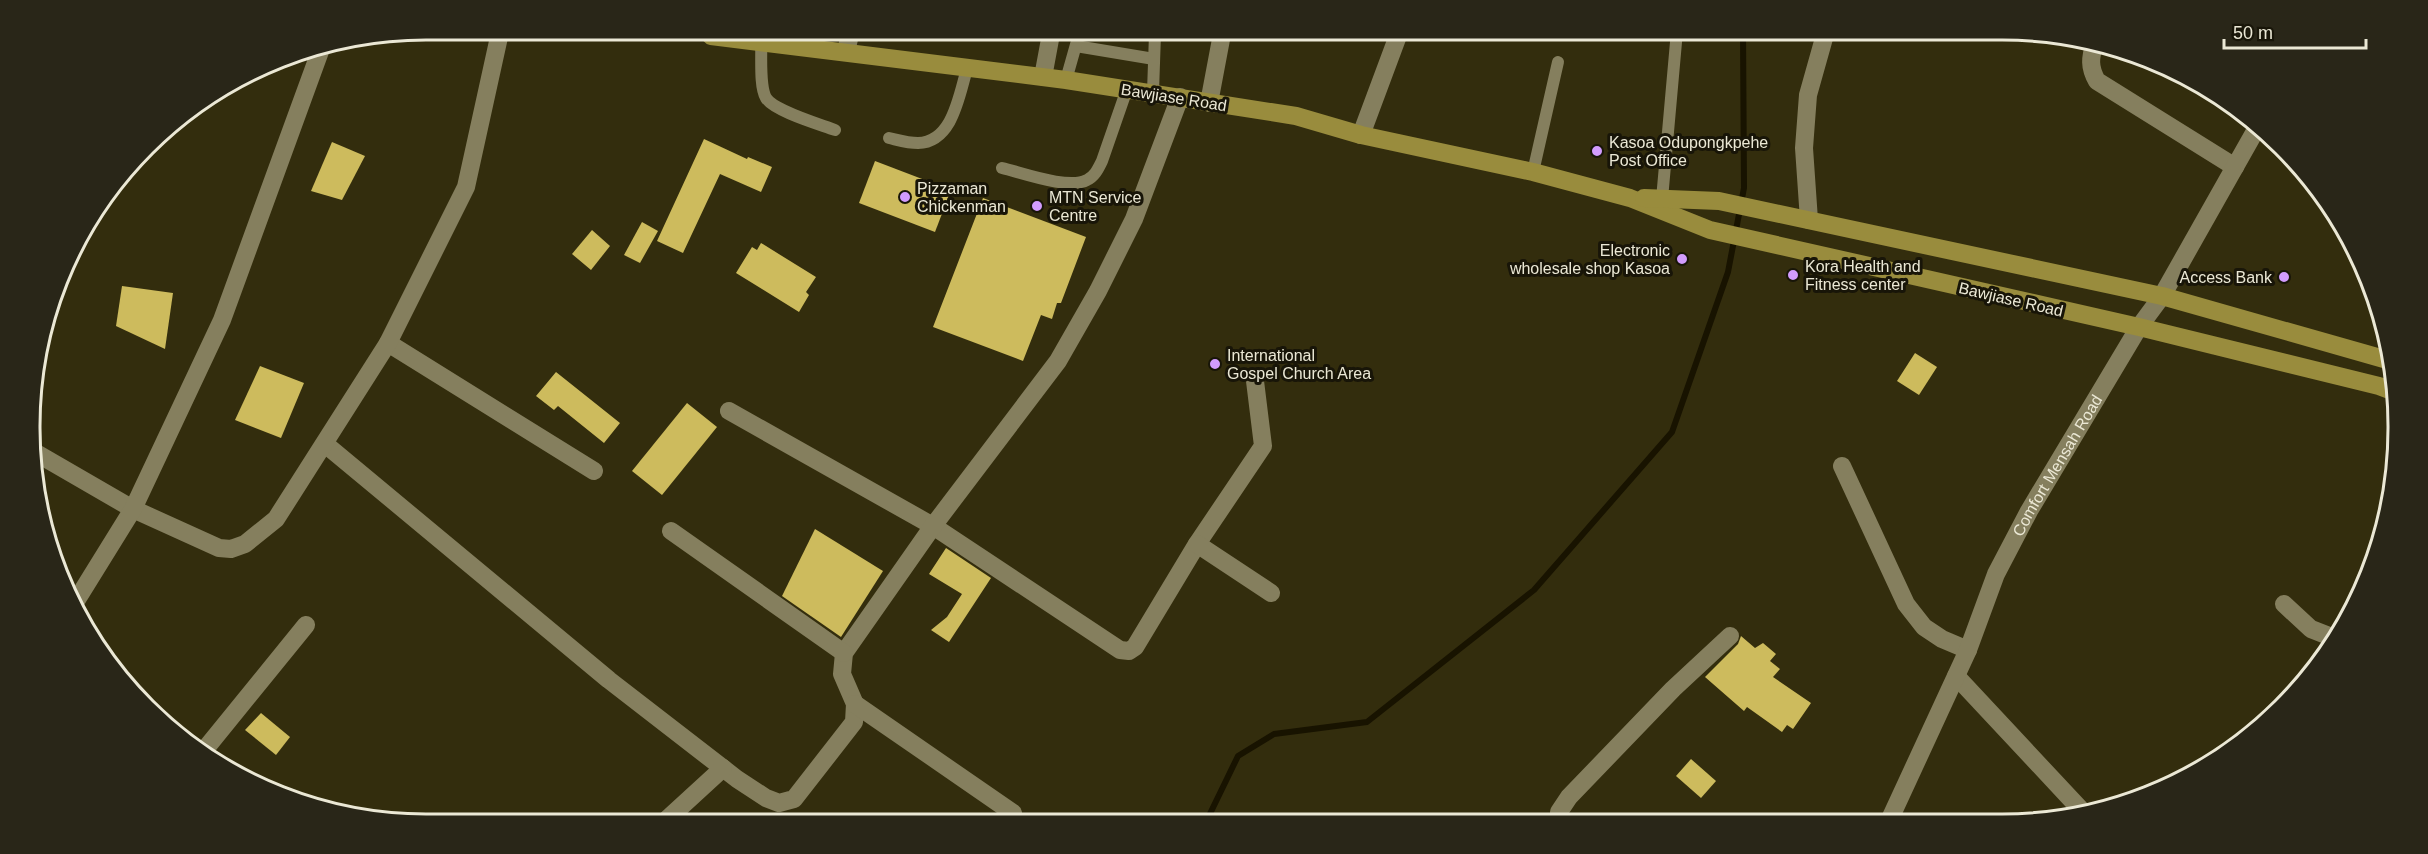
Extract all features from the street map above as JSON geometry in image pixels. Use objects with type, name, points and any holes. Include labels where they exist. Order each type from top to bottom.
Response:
[{"type":"main road","name":"Bawjiase Road","points":[[769,40],[848,43],[967,69],[1153,92],[1296,116],[1361,135],[1533,172],[1630,198],[1710,230],[2139,327],[2385,388]]},
{"type":"main road","name":"Bawjiase Road","points":[[1630,198],[1719,201],[1768,211],[2162,296],[2381,358]]},
{"type":"street","points":[[41,456],[133,508],[219,548],[231,549],[245,544],[276,519],[326,444],[388,343],[466,188],[498,40]]},
{"type":"street","points":[[1043,77],[1050,40]]},
{"type":"street","points":[[1209,103],[1221,40]]},
{"type":"street","points":[[1361,135],[1396,40]]},
{"type":"street","points":[[1809,220],[1804,147],[1808,95],[1823,40]]},
{"type":"street","points":[[2092,52],[2090,58],[2091,71],[2097,81],[2235,166]]},
{"type":"street","points":[[79,596],[133,508],[222,320],[318,57]]},
{"type":"street","points":[[326,444],[609,680],[723,768],[766,798],[779,802],[794,799],[854,722],[855,704],[842,674],[844,653],[933,526],[1058,361],[1098,291],[1134,219],[1180,98]]},
{"type":"street","name":"Comfort Mensah Road","points":[[1892,814],[1968,650],[1996,574],[2029,511],[2139,327],[2162,296],[2253,134]]},
{"type":"street","points":[[388,343],[594,471]]},
{"type":"street","points":[[729,411],[933,526],[1120,650],[1129,651],[1135,647],[1197,544],[1263,446],[1255,381]]},
{"type":"street","points":[[1842,466],[1906,604],[1924,627],[1942,639],[1968,650]]},
{"type":"street","points":[[671,531],[844,653]]},
{"type":"street","points":[[1197,544],[1271,593]]},
{"type":"street","points":[[2284,604],[2311,629],[2326,636]]},
{"type":"street","points":[[208,745],[306,624]]},
{"type":"street","points":[[1559,814],[1569,797],[1673,689],[1730,636]]},
{"type":"street","points":[[1956,676],[2077,806]]},
{"type":"street","points":[[855,704],[1013,813]]},
{"type":"street","points":[[673,814],[723,768]]},
{"type":"lane","points":[[769,40],[763,89],[767,99],[775,106],[835,130]]},
{"type":"lane","points":[[1066,80],[1078,40],[1154,59]]},
{"type":"lane","points":[[1153,92],[1155,40]]},
{"type":"lane","points":[[1662,199],[1676,40]]},
{"type":"lane","points":[[1533,172],[1558,62]]},
{"type":"lane","points":[[889,138],[918,143],[934,138],[945,131],[967,69]]},
{"type":"lane","points":[[1002,168],[1065,183],[1087,180],[1097,172],[1102,161],[1127,89]]},
{"type":"building","points":[[704,139],[747,159],[748,157],[772,167],[761,192],[720,174],[683,253],[657,241]]},
{"type":"building","points":[[332,142],[365,156],[342,200],[311,191]]},
{"type":"building","name":"Pizzaman Chickenman","points":[[875,161],[951,190],[935,232],[859,203]]},
{"type":"building","points":[[983,198],[1086,237],[1061,303],[1057,303],[1052,319],[1041,315],[1023,361],[933,327]]},
{"type":"building","points":[[642,222],[658,231],[640,263],[624,255]]},
{"type":"building","points":[[592,230],[610,246],[591,270],[572,254]]},
{"type":"building","points":[[761,243],[816,277],[806,292],[809,295],[799,312],[736,273],[752,247],[757,250]]},
{"type":"building","points":[[122,286],[173,293],[165,349],[116,326]]},
{"type":"building","points":[[1915,353],[1937,367],[1919,395],[1897,381]]},
{"type":"building","points":[[260,366],[304,383],[281,438],[235,420]]},
{"type":"building","points":[[556,372],[620,423],[604,443],[558,406],[554,410],[536,396]]},
{"type":"building","points":[[687,403],[717,427],[662,495],[632,471]]},
{"type":"building","points":[[815,529],[883,571],[841,637],[782,596]]},
{"type":"building","points":[[946,548],[991,578],[949,642],[931,630],[947,617],[962,594],[929,574]]},
{"type":"building","points":[[1741,636],[1755,648],[1763,643],[1776,654],[1770,661],[1780,669],[1773,677],[1811,703],[1793,729],[1787,725],[1782,732],[1747,707],[1744,711],[1705,677],[1738,644]]},
{"type":"building","points":[[261,713],[290,737],[276,755],[245,730]]},
{"type":"building","points":[[1691,759],[1716,781],[1701,798],[1676,776]]},
{"type":"waterway","points":[[1210,814],[1238,756],[1274,734],[1367,722],[1534,590],[1672,432],[1728,272],[1744,188],[1743,40]]},
{"type":"place","name":"Kasoa Odupongkpehe Post Office","points":[[1597,151]]},
{"type":"place","name":"Pizzaman Chickenman","points":[[905,197]]},
{"type":"place","name":"MTN Service Centre","points":[[1037,206]]},
{"type":"place","name":"Electronic wholesale shop Kasoa","points":[[1682,259]]},
{"type":"place","name":"Kora Health and Fitness center","points":[[1793,275]]},
{"type":"place","name":"Access Bank","points":[[2284,277]]},
{"type":"place","name":"International Gospel Church Area","points":[[1215,364]]}]
